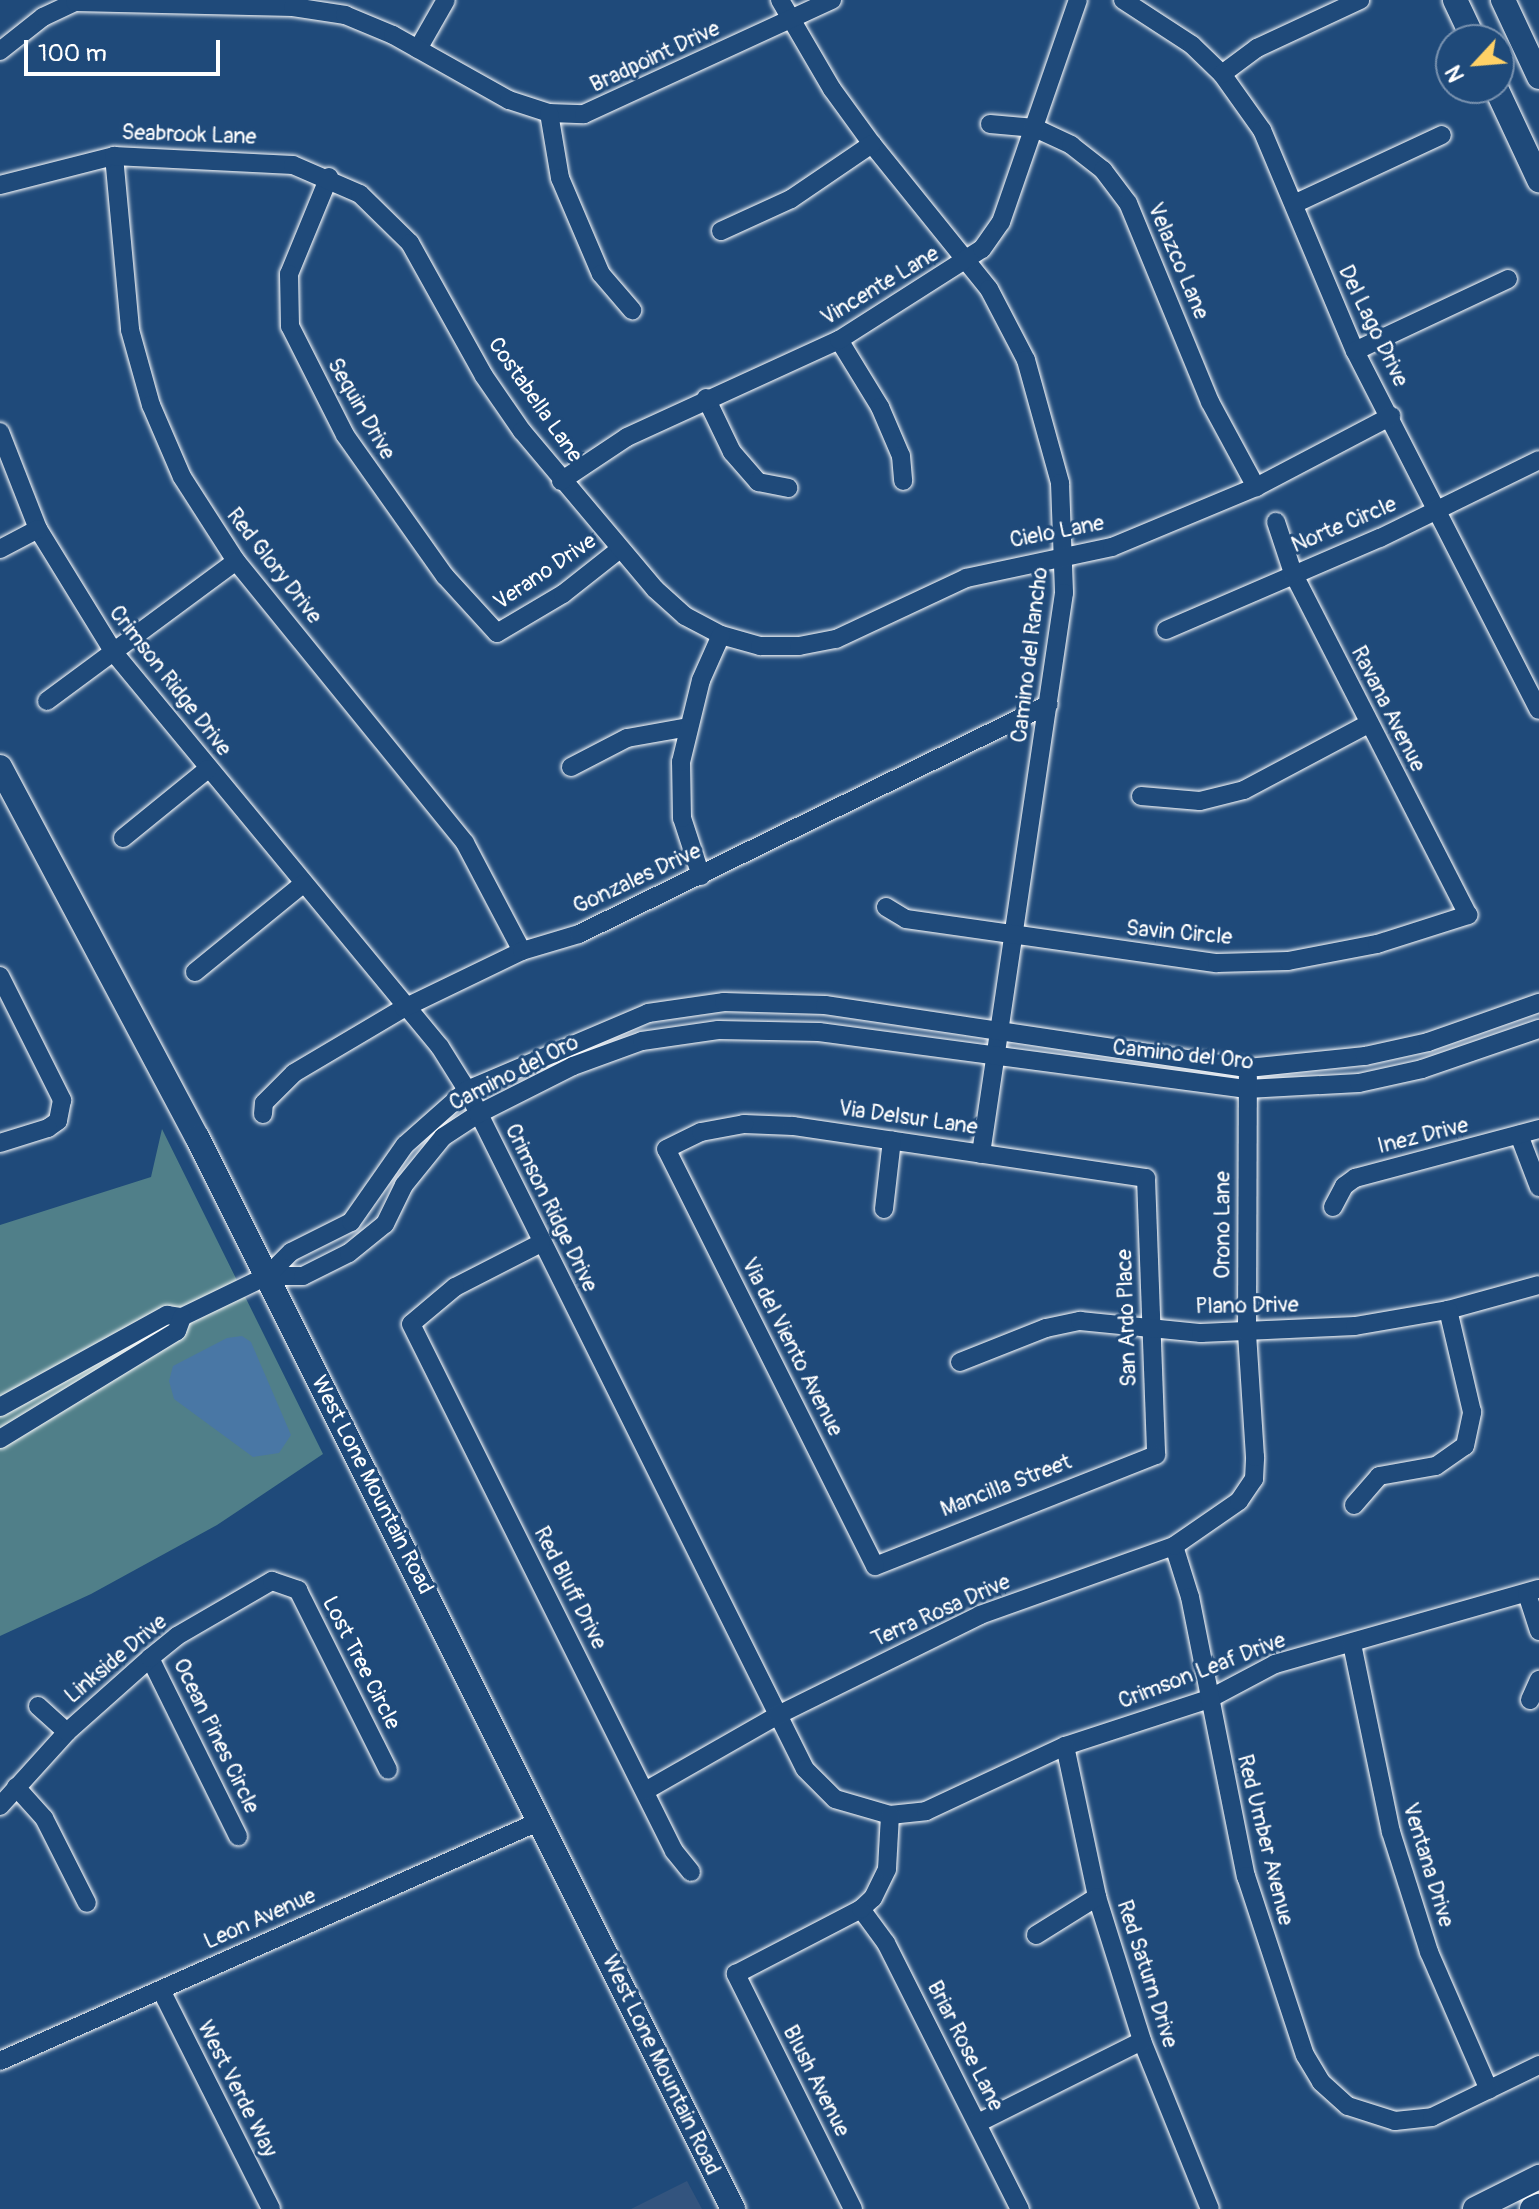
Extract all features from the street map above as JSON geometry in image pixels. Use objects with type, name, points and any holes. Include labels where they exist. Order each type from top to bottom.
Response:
[{"type":"main road","points":[[1455,0],[1466,24]]},
{"type":"main road","points":[[1503,0],[1539,77]]},
{"type":"main road","points":[[1503,104],[1539,180]]},
{"type":"main road","name":"West Lone Mountain Road","points":[[0,767],[267,1276],[733,2209]]},
{"type":"main road","points":[[1475,2209],[1539,2177]]},
{"type":"main road","points":[[1532,2209],[1539,2206]]},
{"type":"street","points":[[418,49],[446,0]]},
{"type":"street","name":"Camino del Rancho","points":[[780,0],[872,144],[970,259],[1026,360],[1053,443],[1066,555],[1049,704],[981,1154]]},
{"type":"street","name":"Bradpoint Drive","points":[[0,51],[43,17],[75,2],[190,1],[293,7],[345,15],[418,49],[509,100],[549,113],[602,110],[832,0]]},
{"type":"street","name":"Vincente Lane","points":[[561,481],[627,437],[706,398],[839,340],[970,259],[1001,222],[1078,0]]},
{"type":"street","name":"Del Lago Drive","points":[[1123,0],[1160,21],[1222,74],[1262,130],[1355,351],[1438,509],[1531,675],[1539,710]]},
{"type":"street","points":[[1222,74],[1257,48],[1360,0]]},
{"type":"street","points":[[549,113],[551,146],[566,192],[601,274],[632,310]]},
{"type":"street","name":"Velazco Lane","points":[[990,124],[1035,128],[1071,145],[1103,170],[1128,203],[1210,402],[1256,487]]},
{"type":"street","points":[[1294,204],[1442,135]]},
{"type":"street","points":[[721,231],[791,199],[872,144]]},
{"type":"street","name":"Seabrook Lane","points":[[0,185],[114,156],[256,160],[329,177]]},
{"type":"street","name":"Red Glory Drive","points":[[114,156],[124,291],[151,405],[182,477],[236,561],[465,843],[522,951]]},
{"type":"street","name":"Costabella Lane","points":[[329,177],[360,194],[410,243],[484,376],[561,481],[620,549],[685,616],[721,635]]},
{"type":"street","name":"Sequin Drive","points":[[329,177],[289,274],[287,300],[294,338],[345,435],[387,499],[497,633]]},
{"type":"street","points":[[1355,351],[1508,279]]},
{"type":"street","points":[[839,340],[880,407],[901,456],[903,481]]},
{"type":"street","points":[[706,398],[732,452],[758,482],[788,488]]},
{"type":"street","name":"Cielo Lane","points":[[721,635],[760,646],[799,646],[836,639],[966,578],[1112,547],[1256,487],[1391,416]]},
{"type":"street","name":"Crimson Ridge Drive","points":[[0,432],[38,529],[115,654],[404,1008],[440,1047],[467,1090],[805,1769],[835,1799],[890,1815]]},
{"type":"street","name":"Norte Circle","points":[[1166,630],[1438,509],[1539,460]]},
{"type":"street","name":"Ravana Avenue","points":[[1276,522],[1293,573],[1468,915]]},
{"type":"street","points":[[0,549],[38,529]]},
{"type":"street","name":"Verano Drive","points":[[497,633],[563,594],[620,549]]},
{"type":"street","points":[[47,701],[115,654],[236,561]]},
{"type":"street","points":[[701,876],[682,818],[680,776],[688,727],[721,635]]},
{"type":"street","name":"Gonzales Drive","points":[[263,1114],[264,1103],[294,1073],[404,1008],[522,951],[579,934],[1049,704]]},
{"type":"street","points":[[1141,796],[1200,801],[1244,790],[1368,724]]},
{"type":"street","points":[[571,767],[627,738],[688,727]]},
{"type":"street","points":[[123,838],[208,769]]},
{"type":"street","points":[[195,972],[303,884]]},
{"type":"street","name":"Savin Circle","points":[[886,907],[906,919],[1176,961],[1288,961],[1377,944],[1468,915]]},
{"type":"street","points":[[0,1143],[48,1128],[60,1114],[60,1087],[2,985]]},
{"type":"street","name":"Camino del Oro","points":[[267,1276],[291,1252],[351,1222],[405,1145],[467,1090],[648,1013],[724,1002],[825,1005],[1248,1068],[1304,1066],[1390,1050],[1539,1003]]},
{"type":"street","name":"Camino del Oro","points":[[267,1276],[303,1276],[349,1253],[385,1224],[404,1185],[443,1137],[478,1114],[573,1066],[642,1041],[718,1030],[819,1032],[1247,1089],[1359,1083],[1422,1069],[1539,1029]]},
{"type":"street","name":"Orono Lane","points":[[1248,1068],[1247,1333],[1254,1479]]},
{"type":"street","name":"Via Delsur Lane","points":[[666,1149],[701,1132],[744,1124],[892,1140],[1146,1178]]},
{"type":"street","name":"Inez Drive","points":[[1333,1207],[1344,1186],[1355,1178],[1539,1129]]},
{"type":"street","points":[[1519,1135],[1539,1187]]},
{"type":"street","points":[[884,1209],[892,1140]]},
{"type":"street","name":"Via del Viento Avenue","points":[[666,1149],[875,1566]]},
{"type":"street","name":"San Ardo Place","points":[[1146,1178],[1156,1455]]},
{"type":"street","name":"Red Bluff Drive","points":[[541,1243],[455,1287],[411,1324],[674,1851],[691,1872]]},
{"type":"street","points":[[0,1407],[167,1315],[182,1317],[267,1276]]},
{"type":"street","name":"Plano Drive","points":[[960,1362],[1046,1328],[1080,1321],[1247,1333],[1355,1326],[1448,1310],[1539,1285]]},
{"type":"street","points":[[1354,1505],[1379,1476],[1436,1466],[1465,1446],[1472,1412],[1448,1310]]},
{"type":"street","points":[[0,1439],[177,1331],[182,1317]]},
{"type":"street","name":"Mancilla Street","points":[[875,1566],[918,1545],[1156,1455]]},
{"type":"street","name":"Terra Rosa Drive","points":[[645,1791],[778,1715],[980,1615],[1174,1546],[1239,1501],[1254,1479]]},
{"type":"street","name":"Red Umber Avenue","points":[[1174,1546],[1190,1597],[1246,1876],[1305,2055],[1321,2082],[1368,2116],[1395,2121],[1432,2117],[1489,2090]]},
{"type":"street","name":"Linkside Drive","points":[[0,1806],[67,1732],[150,1658],[254,1588],[286,1582]]},
{"type":"street","name":"Lost Tree Circle","points":[[286,1582],[298,1590],[388,1770]]},
{"type":"street","points":[[1533,1591],[1539,1631]]},
{"type":"street","name":"Crimson Leaf Drive","points":[[890,1815],[926,1811],[1065,1746],[1209,1699],[1275,1664],[1533,1591]]},
{"type":"street","name":"Ventana Drive","points":[[1352,1644],[1391,1832],[1429,1952],[1489,2090]]},
{"type":"street","name":"Ocean Pines Circle","points":[[150,1658],[238,1836]]},
{"type":"street","points":[[1530,1700],[1539,1680]]},
{"type":"street","points":[[38,1706],[67,1732]]},
{"type":"street","name":"Red Saturn Drive","points":[[1065,1746],[1097,1897],[1142,2041],[1210,2209]]},
{"type":"street","points":[[16,1787],[44,1818],[87,1903]]},
{"type":"street","points":[[861,1909],[887,1869],[890,1815]]},
{"type":"street","name":"Leon Avenue","points":[[0,2061],[540,1821]]},
{"type":"street","points":[[1036,1935],[1097,1897]]},
{"type":"street","name":"Blush Avenue","points":[[853,2209],[736,1974],[861,1909]]},
{"type":"street","name":"Briar Rose Lane","points":[[861,1909],[886,1943],[1020,2209]]},
{"type":"street","name":"West Verde Way","points":[[161,1990],[271,2209]]},
{"type":"street","points":[[978,2123],[1142,2041]]},
{"type":"street","points":[[1489,2090],[1539,2065]]},
{"type":"shaded area","points":[[242,1336],[251,1342],[291,1435],[279,1453],[253,1457],[174,1399],[169,1381],[173,1366],[227,1338]]},
{"type":"shaded area","points":[[687,2181],[702,2209],[631,2209]]},
{"type":"green space","points":[[162,1129],[323,1454],[217,1525],[91,1594],[0,1636],[0,1225],[151,1177]]}]
